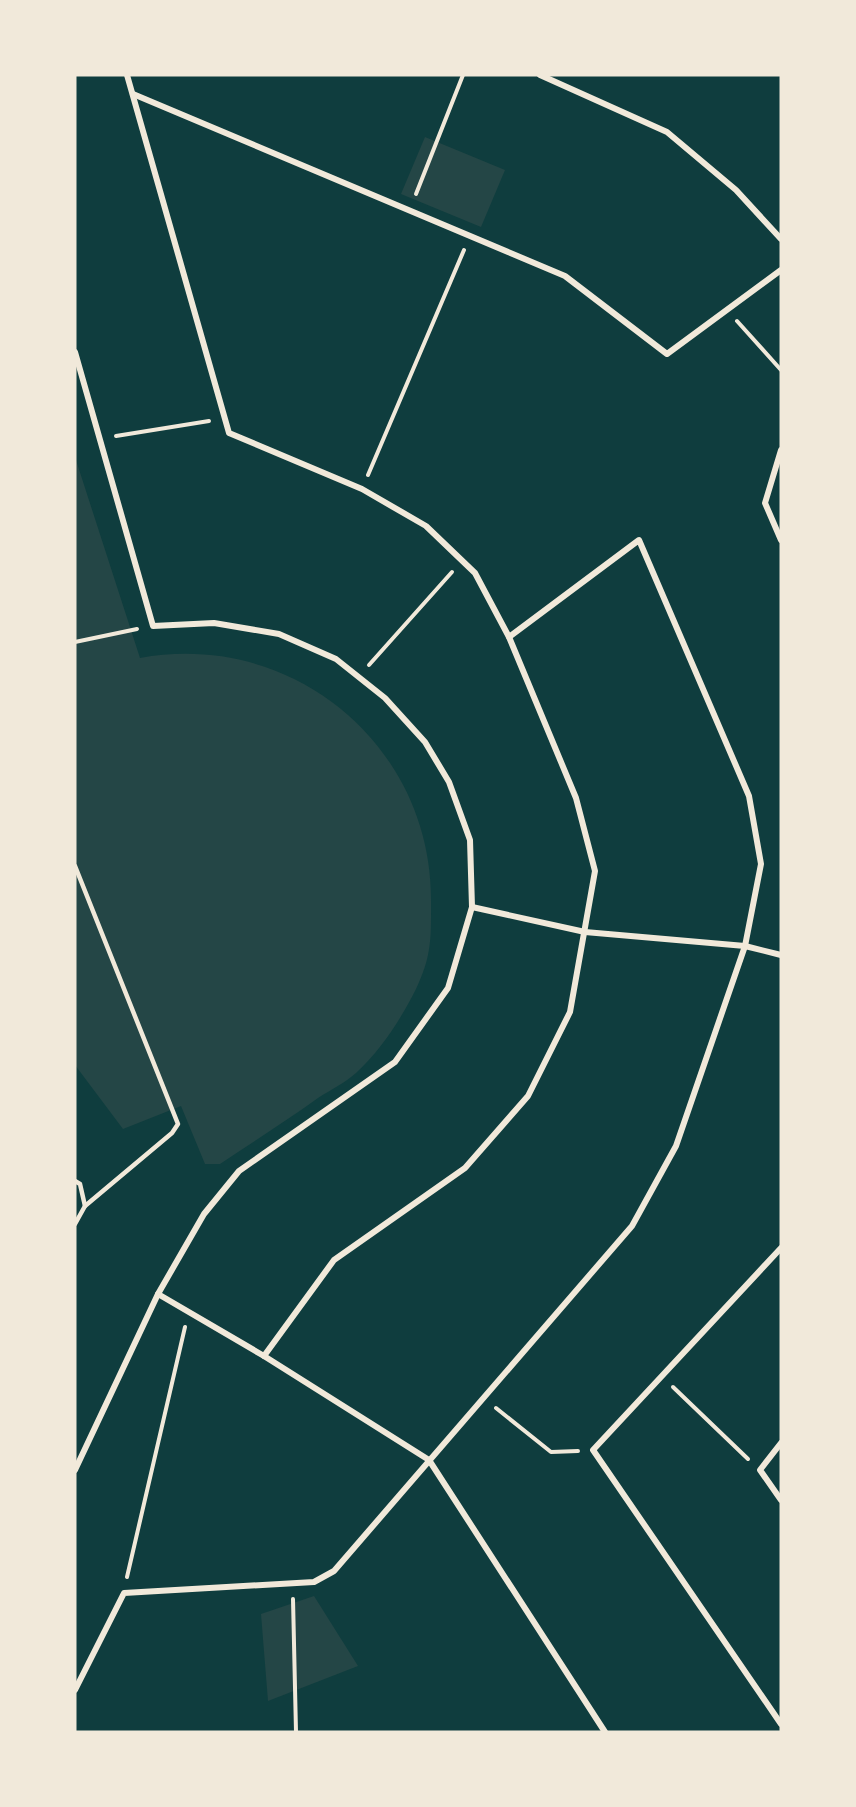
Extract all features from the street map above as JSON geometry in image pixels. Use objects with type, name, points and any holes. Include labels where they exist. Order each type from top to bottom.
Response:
[{"type":"street","points":[[127,75],[229,433],[362,489],[426,526],[475,573],[509,637],[576,798],[595,871],[570,1012],[528,1096],[465,1168],[334,1260],[264,1356]]},
{"type":"street","points":[[540,75],[667,132],[736,190],[781,240]]},
{"type":"street","points":[[133,94],[565,276],[667,354],[781,270]]},
{"type":"street","points":[[75,352],[153,626],[214,623],[279,634],[336,659],[385,698],[425,742],[449,783],[470,840],[472,907],[448,988],[395,1062],[239,1171],[204,1214],[158,1294],[75,1470]]},
{"type":"street","points":[[781,450],[765,503],[781,540]]},
{"type":"street","points":[[75,1690],[124,1593],[314,1582],[334,1571],[632,1226],[676,1146],[745,946],[761,864],[749,796],[639,540],[509,637]]},
{"type":"street","points":[[472,907],[585,932],[745,946],[781,955]]},
{"type":"street","points":[[781,1248],[593,1450],[781,1724]]},
{"type":"street","points":[[158,1294],[264,1356],[429,1460],[601,1731]]},
{"type":"street","points":[[781,1443],[760,1470],[781,1500]]},
{"type":"lane","points":[[75,866],[178,1124],[172,1133],[85,1206],[75,1224]]},
{"type":"lane","points":[[75,1181],[80,1184],[85,1206]]},
{"type":"path","points":[[410,210],[463,75]]},
{"type":"path","points":[[362,489],[470,236]]},
{"type":"path","points":[[727,309],[781,370]]},
{"type":"path","points":[[100,439],[225,418]]},
{"type":"path","points":[[358,677],[463,561]]},
{"type":"path","points":[[75,642],[153,626]]},
{"type":"path","points":[[124,1593],[188,1312]]},
{"type":"path","points":[[662,1376],[760,1470]]},
{"type":"path","points":[[484,1399],[551,1452],[593,1450]]},
{"type":"path","points":[[293,1584],[296,1732]]},
{"type":"shaded area","points":[[425,137],[505,170],[481,227],[401,194]]},
{"type":"shaded area","points":[[75,457],[140,658],[196,654],[250,662],[300,682],[343,711],[380,749],[407,794],[425,845],[431,901],[430,946],[421,977],[397,1023],[374,1054],[352,1077],[220,1164],[205,1164],[181,1106],[123,1129],[75,1065]]},
{"type":"shaded area","points":[[314,1596],[358,1666],[268,1701],[261,1614]]}]
